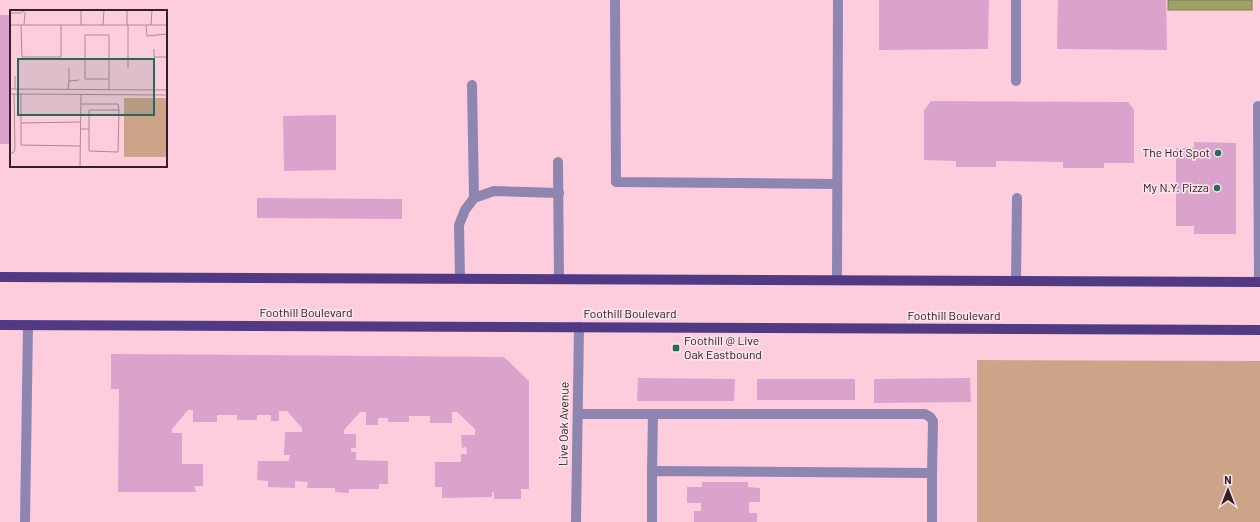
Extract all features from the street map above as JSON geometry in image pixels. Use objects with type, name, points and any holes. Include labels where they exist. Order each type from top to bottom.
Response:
[{"type":"main road","points":[[0,277],[1260,282]]},
{"type":"main road","name":"Foothill Boulevard","points":[[0,325],[579,326],[1260,330]]},
{"type":"street","points":[[615,0],[616,182],[837,184]]},
{"type":"street","points":[[837,280],[838,0]]},
{"type":"street","points":[[1016,0],[1016,82]]},
{"type":"street","points":[[472,85],[474,198]]},
{"type":"street","points":[[1258,106],[1260,282]]},
{"type":"street","points":[[558,162],[559,279]]},
{"type":"street","points":[[460,278],[459,226],[465,210],[474,198],[494,191],[559,193]]},
{"type":"street","points":[[1016,281],[1017,198]]},
{"type":"street","points":[[26,522],[28,325]]},
{"type":"street","name":"Live Oak Avenue","points":[[576,522],[579,326]]},
{"type":"street","points":[[578,414],[925,414],[930,417],[932,421],[932,522]]},
{"type":"street","points":[[652,522],[653,414]]},
{"type":"street","points":[[652,471],[932,473]]},
{"type":"shaded area","points":[[1168,0],[1252,0],[1252,10],[1168,10]]},
{"type":"shaded area","points":[[977,360],[1260,361],[1260,522],[977,522]]},
{"type":"building","points":[[879,0],[989,0],[988,49],[879,50]]},
{"type":"building","points":[[1058,0],[1166,0],[1167,50],[1057,49]]},
{"type":"building","points":[[0,15],[10,15],[10,144],[0,144]]},
{"type":"building","points":[[931,101],[1128,102],[1134,110],[1134,163],[1104,163],[1104,168],[1063,168],[1063,162],[996,161],[996,167],[956,167],[956,161],[924,160],[924,110]]},
{"type":"building","points":[[336,115],[336,170],[284,171],[283,116]]},
{"type":"building","points":[[1194,142],[1236,143],[1236,234],[1194,234],[1194,226],[1176,226],[1176,148],[1194,148]]},
{"type":"building","points":[[257,198],[402,199],[402,219],[257,218]]},
{"type":"building","points":[[111,354],[504,357],[529,381],[529,489],[521,489],[521,499],[494,499],[494,492],[492,492],[492,497],[442,498],[442,487],[435,487],[435,462],[461,462],[461,454],[467,454],[466,447],[462,448],[461,435],[475,435],[475,429],[457,412],[452,412],[452,423],[430,423],[430,416],[409,416],[409,422],[388,422],[388,418],[378,418],[378,425],[366,425],[366,412],[360,412],[344,430],[344,434],[356,434],[356,448],[351,448],[351,452],[356,452],[356,460],[388,461],[388,484],[379,484],[379,489],[349,489],[349,493],[335,492],[335,488],[307,488],[308,482],[295,481],[295,488],[268,487],[268,481],[257,480],[258,461],[289,461],[290,455],[284,455],[285,432],[302,432],[302,428],[287,411],[279,411],[279,421],[271,421],[271,415],[257,415],[257,420],[237,420],[237,415],[217,415],[217,422],[193,422],[193,410],[188,410],[172,429],[172,433],[182,433],[182,464],[203,464],[203,486],[194,486],[196,492],[118,492],[119,389],[111,389]]},
{"type":"building","points":[[638,378],[735,379],[734,401],[637,401]]},
{"type":"building","points":[[970,378],[971,402],[874,403],[874,379]]},
{"type":"building","points":[[757,379],[855,379],[855,400],[757,400]]},
{"type":"building","points":[[702,482],[748,482],[748,487],[760,488],[760,502],[749,502],[749,513],[757,513],[757,522],[694,522],[694,511],[701,511],[701,503],[687,503],[687,487],[702,487]]},
{"type":"place","name":"The Hot Spot","points":[[1218,153]]},
{"type":"place","name":"My N.Y. Pizza","points":[[1217,188]]},
{"type":"place","name":"Foothill @ Live Oak Eastbound","points":[[676,348]]}]
